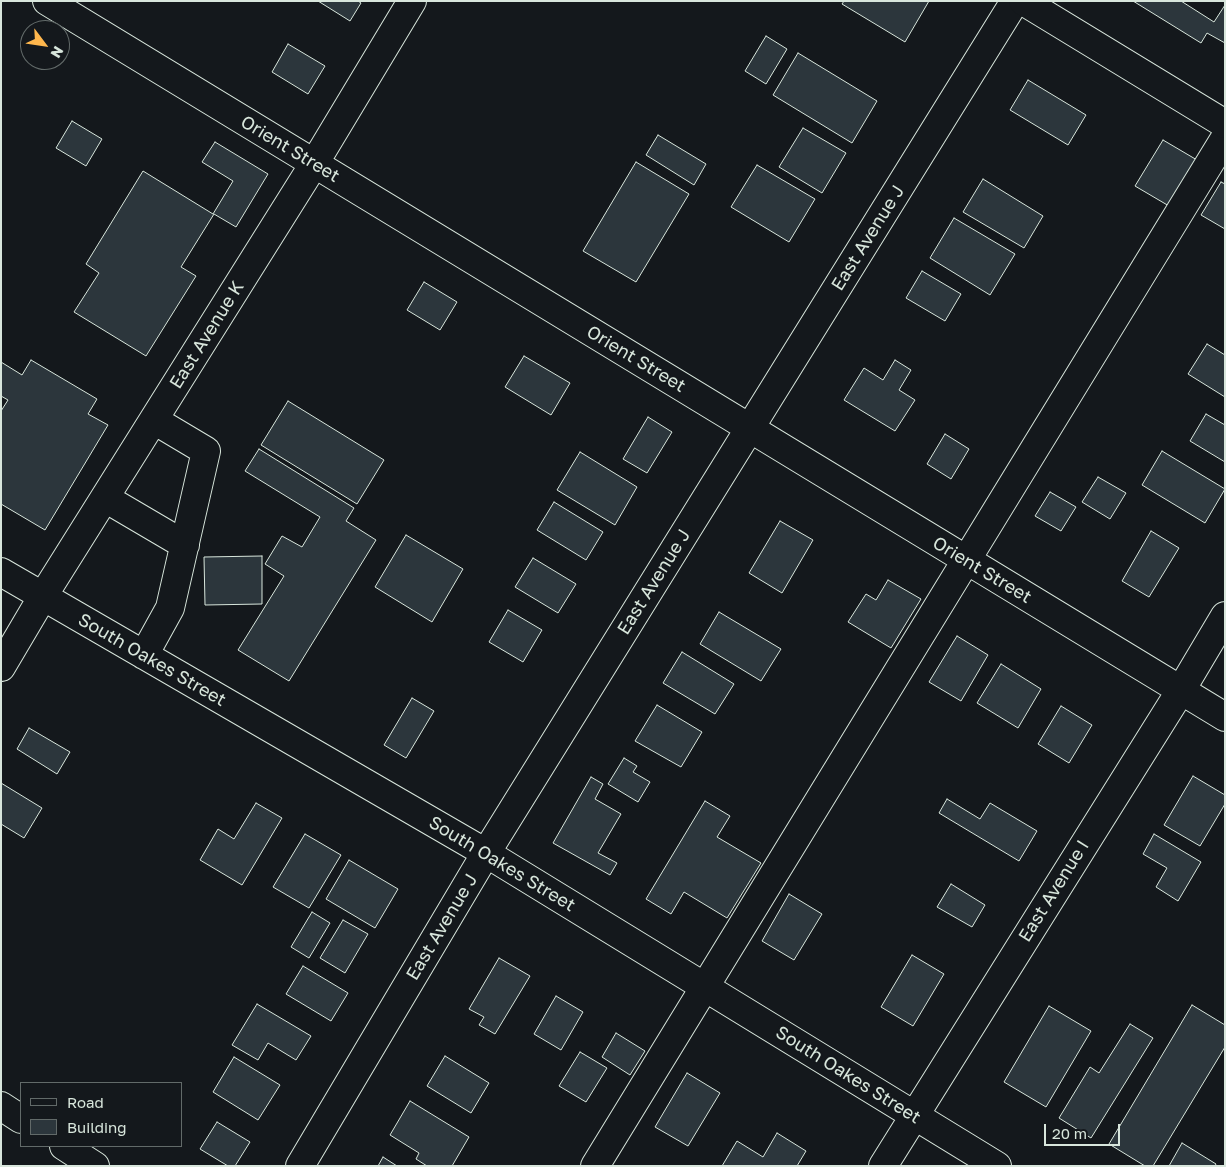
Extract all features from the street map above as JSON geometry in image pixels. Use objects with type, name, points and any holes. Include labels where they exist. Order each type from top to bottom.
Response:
[{"type":"street","name":"Orient Street","points":[[47,1],[1225,717]]},
{"type":"street","name":"East Avenue K","points":[[1,667],[43,596],[314,164],[412,1]]},
{"type":"street","name":"East Avenue J","points":[[300,1166],[486,853],[1015,1]]},
{"type":"street","points":[[1023,1],[1225,124]]},
{"type":"street","points":[[595,1166],[1225,138]]},
{"type":"street","points":[[144,655],[170,608],[206,451],[154,420]]},
{"type":"street","points":[[104,498],[185,544]]},
{"type":"street","name":"South Oakes Street","points":[[1,572],[486,853],[997,1166]]},
{"type":"street","name":"East Avenue I","points":[[883,1166],[1181,690],[1225,616]]},
{"type":"street","points":[[1,1106],[20,1118]]},
{"type":"street","points":[[66,1147],[95,1166]]},
{"type":"building","points":[[318,1],[358,1],[361,3],[350,21]]},
{"type":"building","points":[[844,1],[929,1],[905,42],[842,4]]},
{"type":"building","points":[[1133,1],[1181,1],[1214,22],[1225,5],[1225,43],[1207,33],[1201,43]]},
{"type":"building","points":[[766,36],[787,49],[766,84],[745,71]]},
{"type":"building","points":[[288,44],[325,66],[308,94],[272,72]]},
{"type":"building","points":[[798,53],[877,101],[852,143],[773,95]]},
{"type":"building","points":[[1028,80],[1086,115],[1068,145],[1010,110]]},
{"type":"building","points":[[72,121],[102,139],[86,166],[56,148]]},
{"type":"building","points":[[803,128],[846,153],[822,193],[779,167]]},
{"type":"building","points":[[658,135],[706,164],[694,185],[646,155]]},
{"type":"building","points":[[1163,140],[1197,160],[1169,206],[1135,186]]},
{"type":"building","points":[[215,142],[268,174],[236,227],[214,214],[181,267],[196,276],[146,356],[74,312],[99,273],[86,264],[143,171],[213,214],[233,181],[202,162]]},
{"type":"building","points":[[636,162],[689,194],[636,282],[583,251]]},
{"type":"building","points":[[757,165],[815,199],[789,242],[731,207]]},
{"type":"building","points":[[983,179],[1043,216],[1024,248],[963,212]]},
{"type":"building","points":[[1221,182],[1225,184],[1225,229],[1201,215]]},
{"type":"building","points":[[954,218],[1015,254],[990,295],[930,258]]},
{"type":"building","points":[[922,271],[961,294],[945,321],[906,298]]},
{"type":"building","points":[[424,282],[457,302],[440,330],[407,310]]},
{"type":"building","points":[[1207,344],[1225,355],[1225,397],[1188,374]]},
{"type":"building","points":[[524,356],[570,383],[551,415],[505,387]]},
{"type":"building","points":[[31,360],[97,399],[88,414],[108,425],[45,530],[1,504],[1,411],[8,400],[1,396],[1,362],[22,375]]},
{"type":"building","points":[[895,360],[911,370],[899,390],[915,400],[895,431],[844,400],[864,368],[883,380]]},
{"type":"building","points":[[288,401],[384,460],[357,504],[261,445]]},
{"type":"building","points":[[1206,414],[1225,425],[1225,462],[1190,441]]},
{"type":"building","points":[[648,417],[672,432],[647,473],[623,459]]},
{"type":"building","points":[[945,434],[969,449],[951,479],[927,464]]},
{"type":"building","points":[[259,449],[354,508],[346,521],[376,540],[289,681],[238,650],[284,576],[265,564],[282,536],[302,547],[320,517],[245,471]]},
{"type":"building","points":[[1162,451],[1225,489],[1205,523],[1142,485]]},
{"type":"building","points":[[580,452],[637,487],[615,525],[557,490]]},
{"type":"building","points":[[1098,477],[1126,493],[1110,519],[1082,502]]},
{"type":"building","points":[[1050,492],[1076,507],[1061,531],[1035,516]]},
{"type":"building","points":[[554,502],[603,532],[586,560],[537,530]]},
{"type":"building","points":[[780,521],[813,540],[782,593],[749,573]]},
{"type":"building","points":[[1151,531],[1179,548],[1149,597],[1122,581]]},
{"type":"building","points":[[406,535],[463,569],[432,622],[375,587]]},
{"type":"building","points":[[262,556],[262,604],[205,605],[204,557]]},
{"type":"building","points":[[533,558],[576,584],[558,613],[515,587]]},
{"type":"building","points":[[888,580],[921,599],[891,648],[848,622],[866,594],[876,600]]},
{"type":"building","points":[[508,610],[542,630],[523,662],[489,642]]},
{"type":"building","points":[[719,612],[781,649],[761,681],[700,644]]},
{"type":"building","points":[[957,636],[988,655],[961,701],[929,682]]},
{"type":"building","points":[[682,652],[734,684],[715,714],[663,683]]},
{"type":"building","points":[[1001,664],[1041,689],[1018,728],[977,703]]},
{"type":"building","points":[[412,698],[434,711],[406,758],[384,745]]},
{"type":"building","points":[[657,705],[702,732],[681,767],[635,741]]},
{"type":"building","points":[[1061,706],[1092,725],[1069,763],[1038,744]]},
{"type":"building","points":[[29,728],[70,752],[57,774],[17,749]]},
{"type":"building","points":[[624,758],[637,766],[633,772],[650,782],[638,802],[608,784]]},
{"type":"building","points":[[1193,776],[1225,795],[1225,804],[1200,846],[1164,825]]},
{"type":"building","points":[[591,777],[603,784],[595,799],[621,814],[598,853],[617,863],[610,875],[553,843]]},
{"type":"building","points":[[1,783],[42,808],[24,838],[1,824]]},
{"type":"building","points":[[947,799],[980,819],[990,803],[1037,831],[1019,861],[939,813]]},
{"type":"building","points":[[705,801],[730,816],[717,837],[761,863],[727,918],[684,892],[671,914],[646,899]]},
{"type":"building","points":[[256,803],[282,818],[242,885],[200,860],[218,829],[234,839]]},
{"type":"building","points":[[305,834],[341,855],[309,908],[273,887]]},
{"type":"building","points":[[1154,834],[1201,862],[1178,901],[1156,887],[1167,868],[1143,854]]},
{"type":"building","points":[[349,860],[398,889],[375,928],[326,899]]},
{"type":"building","points":[[951,884],[985,905],[972,927],[937,907]]},
{"type":"building","points":[[789,894],[822,914],[794,960],[762,941]]},
{"type":"building","points":[[312,912],[330,923],[309,958],[291,947]]},
{"type":"building","points":[[343,920],[368,934],[345,973],[320,958]]},
{"type":"building","points":[[912,955],[944,974],[913,1026],[881,1007]]},
{"type":"building","points":[[499,958],[530,976],[495,1034],[479,1025],[484,1017],[469,1009]]},
{"type":"building","points":[[303,966],[348,993],[331,1021],[286,994]]},
{"type":"building","points":[[556,996],[583,1012],[561,1050],[534,1034]]},
{"type":"building","points":[[257,1004],[311,1036],[296,1060],[268,1043],[258,1060],[232,1045]]},
{"type":"building","points":[[1192,1005],[1225,1025],[1225,1047],[1153,1166],[1145,1166],[1109,1144]]},
{"type":"building","points":[[1049,1006],[1091,1031],[1046,1107],[1004,1082]]},
{"type":"building","points":[[1130,1024],[1153,1038],[1091,1138],[1059,1118],[1090,1067],[1099,1073]]},
{"type":"building","points":[[616,1033],[645,1051],[630,1075],[602,1057]]},
{"type":"building","points":[[580,1052],[607,1068],[586,1102],[559,1086]]},
{"type":"building","points":[[445,1056],[489,1083],[471,1113],[427,1086]]},
{"type":"building","points":[[234,1057],[280,1085],[258,1120],[213,1092]]},
{"type":"building","points":[[687,1073],[720,1093],[688,1146],[655,1127]]},
{"type":"building","points":[[410,1101],[469,1137],[452,1166],[427,1166],[416,1159],[419,1153],[390,1135]]},
{"type":"building","points":[[217,1122],[250,1142],[235,1166],[228,1166],[200,1149]]},
{"type":"building","points":[[777,1133],[806,1151],[797,1166],[722,1166],[737,1141],[763,1157]]},
{"type":"building","points":[[1182,1143],[1216,1164],[1215,1166],[1169,1166]]},
{"type":"building","points":[[383,1157],[397,1166],[378,1166]]}]
